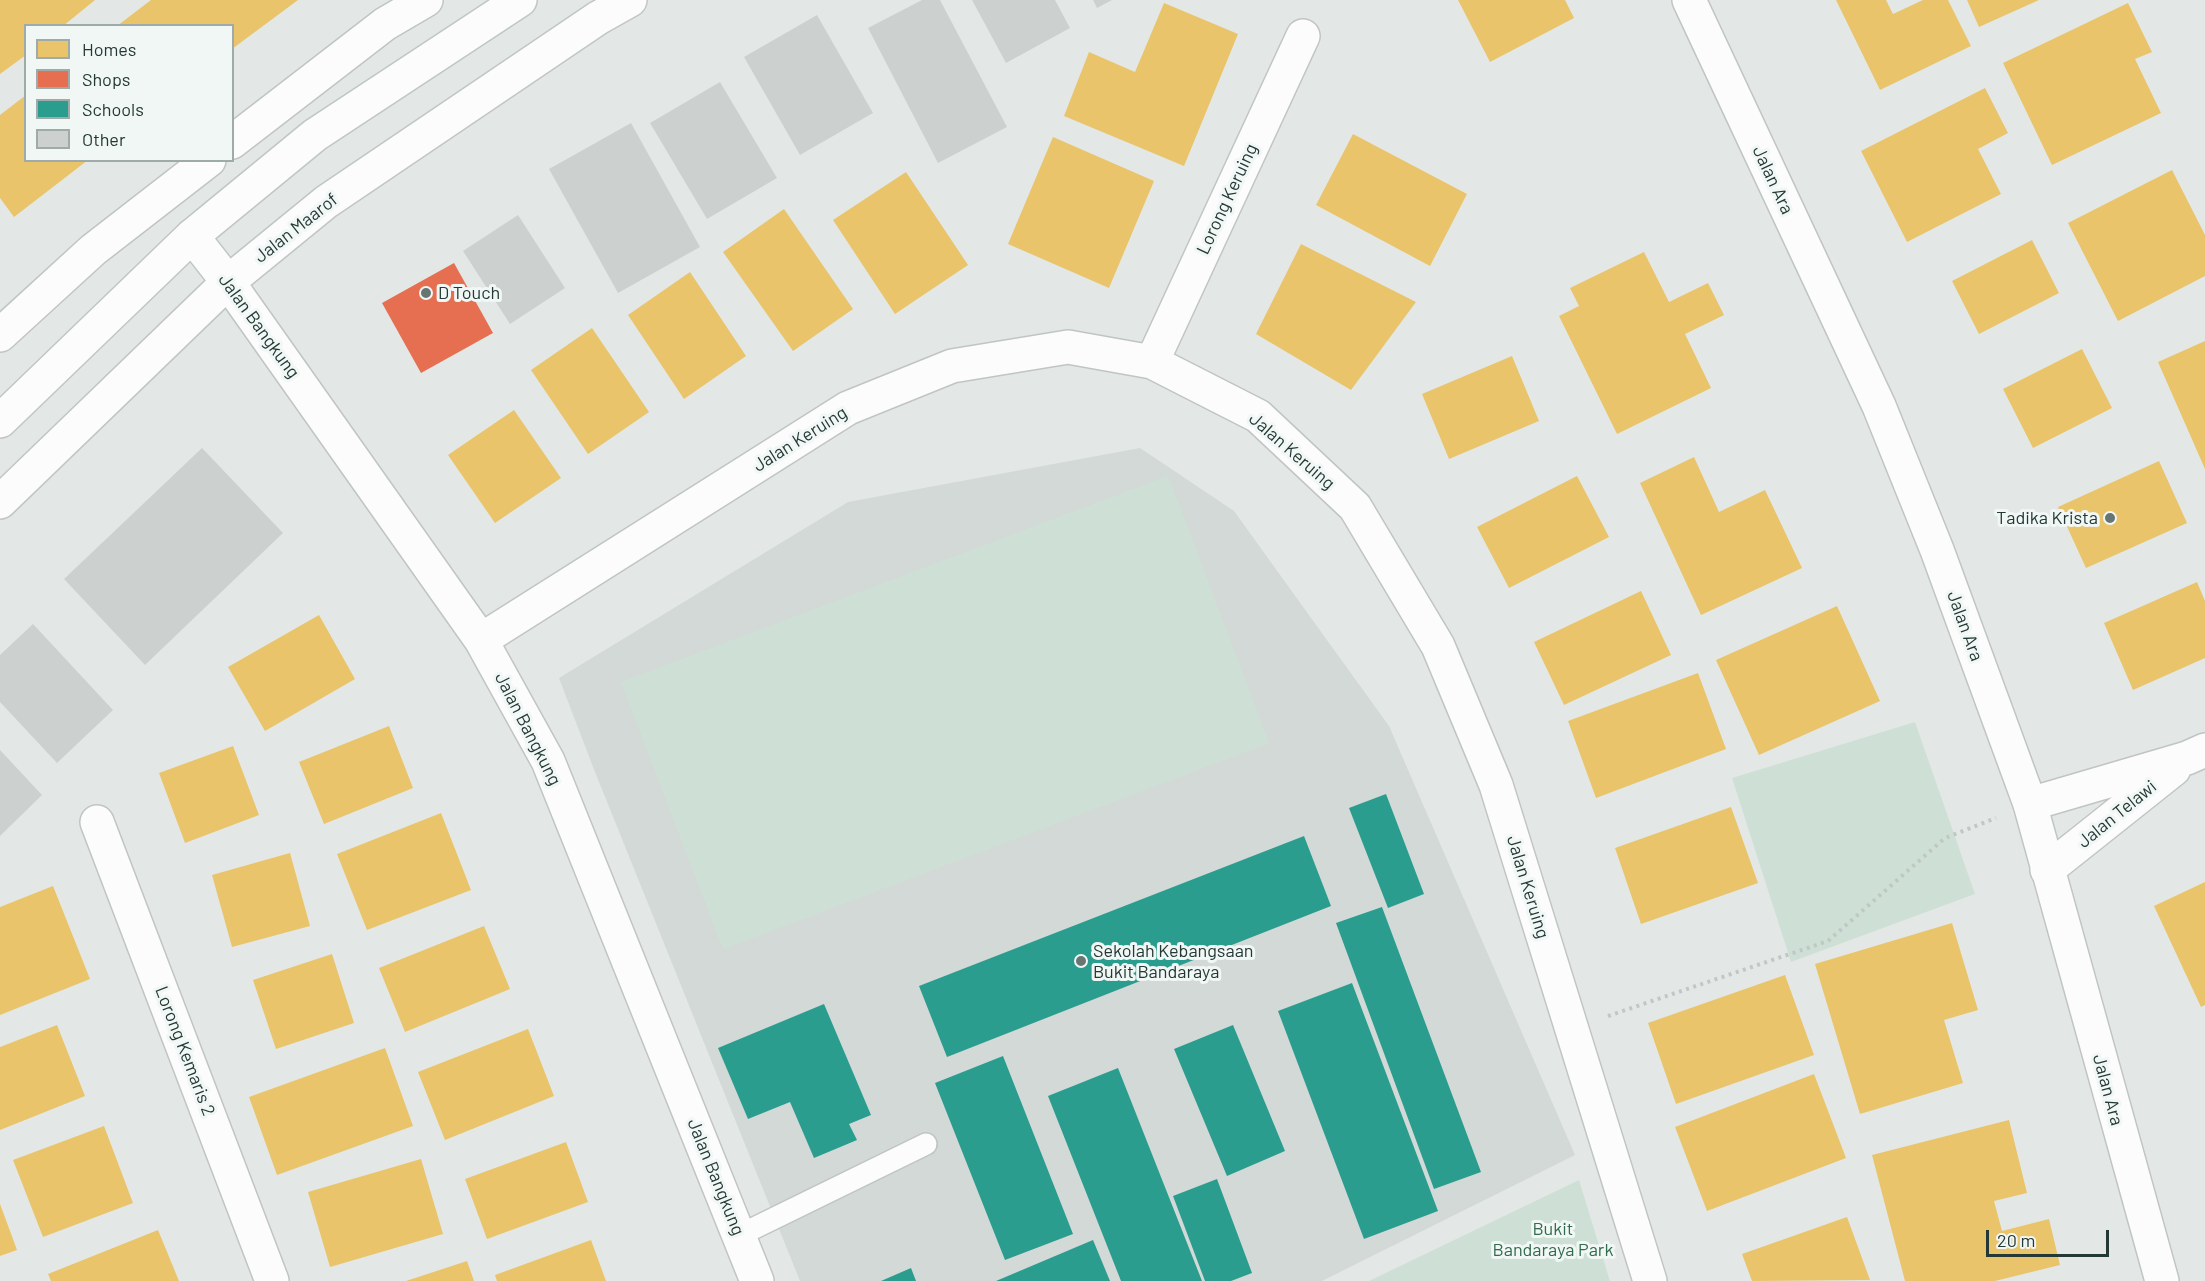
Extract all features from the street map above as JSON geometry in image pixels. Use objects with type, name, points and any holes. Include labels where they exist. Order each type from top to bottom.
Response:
[{"type":"street","points":[[234,140],[385,24],[426,0]]},
{"type":"street","points":[[0,421],[192,236],[315,135],[520,0]]},
{"type":"street","name":"Jalan Maarof","points":[[0,502],[228,282],[326,202],[598,18],[630,0]]},
{"type":"street","name":"Jalan Ara","points":[[1689,0],[1879,406],[1937,550],[2030,804],[2162,1281]]},
{"type":"street","name":"Lorong Keruing","points":[[1152,362],[1303,36]]},
{"type":"street","points":[[0,335],[93,250],[206,162]]},
{"type":"street","name":"Jalan Bangkung","points":[[192,236],[228,282],[481,640],[548,761],[757,1281]]},
{"type":"street","name":"Jalan Keruing","points":[[481,640],[848,408],[952,366],[1068,347],[1152,362],[1258,416],[1355,507],[1438,646],[1492,774],[1650,1281]]},
{"type":"street","name":"Jalan Telawi","points":[[2030,804],[2196,754]]},
{"type":"street","name":"Jalan Telawi","points":[[2047,870],[2196,754]]},
{"type":"street","name":"Lorong Kemaris 2","points":[[97,822],[272,1281]]},
{"type":"lane","points":[[740,1235],[926,1144]]},
{"type":"path","points":[[1570,1028],[1828,941],[1945,838],[2030,804]]},
{"type":"shaded area","name":"Sekolah Kebangsaan Bukit Bandaraya","points":[[1140,448],[1234,511],[1389,726],[1575,1155],[1322,1281],[800,1281],[559,678],[848,502]]},
{"type":"green space","points":[[1168,476],[1269,743],[723,949],[621,682]]},
{"type":"green space","points":[[1915,722],[1975,894],[1791,962],[1732,778]]},
{"type":"green space","name":"Bukit Bandaraya Park","points":[[1579,1180],[1610,1281],[1369,1281]]},
{"type":"building: Homes","points":[[0,0],[95,0],[65,24],[24,24],[24,56],[0,74]]},
{"type":"building: Homes","points":[[151,0],[298,0],[234,48],[234,24],[120,24]]},
{"type":"building: Homes","points":[[1458,0],[1565,0],[1574,18],[1490,62]]},
{"type":"building: Homes","points":[[1836,0],[1886,0],[1893,14],[1923,0],[1948,0],[1971,46],[1880,90]]},
{"type":"building: Homes","points":[[1967,0],[2039,0],[1979,27]]},
{"type":"building: Homes","points":[[1164,3],[1238,34],[1184,166],[1064,116],[1089,52],[1135,72]]},
{"type":"building: Homes","points":[[2128,3],[2152,52],[2135,59],[2161,113],[2052,165],[2003,63]]},
{"type":"building: Homes","points":[[1985,88],[2008,133],[1978,149],[2001,194],[1907,242],[1861,151]]},
{"type":"building: Homes","points":[[24,97],[24,162],[85,162],[14,217],[0,198],[0,115]]},
{"type":"building: Homes","points":[[1353,134],[1467,194],[1430,266],[1316,205]]},
{"type":"building: Homes","points":[[1053,137],[1154,181],[1109,288],[1008,244]]},
{"type":"building: Homes","points":[[2172,170],[2205,235],[2205,276],[2118,321],[2068,223]]},
{"type":"building: Homes","points":[[906,172],[968,265],[895,314],[833,220]]},
{"type":"building: Homes","points":[[784,209],[853,309],[793,351],[723,252]]},
{"type":"building: Homes","points":[[2032,240],[2059,293],[1979,334],[1952,281]]},
{"type":"building: Homes","points":[[1301,244],[1416,302],[1351,390],[1256,334]]},
{"type":"building: Homes","points":[[1644,252],[1669,302],[1708,283],[1724,315],[1685,334],[1711,388],[1617,434],[1559,316],[1579,306],[1570,288]]},
{"type":"building: Homes","points":[[690,272],[746,356],[684,399],[628,315]]},
{"type":"building: Homes","points":[[592,328],[649,412],[588,454],[531,370]]},
{"type":"building: Homes","points":[[2205,341],[2205,469],[2158,362]]},
{"type":"building: Homes","points":[[2082,349],[2112,408],[2033,448],[2003,389]]},
{"type":"building: Homes","points":[[1512,356],[1539,421],[1449,459],[1422,394]]},
{"type":"building: Homes","points":[[514,410],[561,478],[495,523],[448,455]]},
{"type":"building: Homes","points":[[1694,457],[1719,512],[1765,490],[1802,568],[1701,615],[1640,483]]},
{"type":"building: Homes","points":[[2159,461],[2187,523],[2086,568],[2058,507]]},
{"type":"building: Homes","points":[[1577,476],[1609,537],[1509,588],[1477,527]]},
{"type":"building: Homes","points":[[2197,582],[2205,601],[2205,658],[2133,690],[2104,623]]},
{"type":"building: Homes","points":[[1641,591],[1671,655],[1564,705],[1534,642]]},
{"type":"building: Homes","points":[[1837,606],[1880,701],[1759,755],[1716,660]]},
{"type":"building: Homes","points":[[319,615],[355,679],[265,731],[228,667]]},
{"type":"building: Homes","points":[[1698,673],[1726,749],[1596,798],[1568,721]]},
{"type":"building: Homes","points":[[389,726],[413,788],[324,824],[299,762]]},
{"type":"building: Homes","points":[[233,746],[259,815],[185,843],[159,773]]},
{"type":"building: Homes","points":[[1731,807],[1758,883],[1641,924],[1615,848]]},
{"type":"building: Homes","points":[[441,813],[471,890],[367,930],[337,854]]},
{"type":"building: Homes","points":[[290,853],[310,926],[232,947],[212,875]]},
{"type":"building: Homes","points":[[2205,882],[2205,1005],[2201,1007],[2154,906]]},
{"type":"building: Homes","points":[[53,886],[90,979],[0,1015],[0,907]]},
{"type":"building: Homes","points":[[1952,923],[1978,1010],[1944,1020],[1963,1083],[1860,1114],[1815,964]]},
{"type":"building: Homes","points":[[484,926],[510,989],[405,1032],[379,968]]},
{"type":"building: Homes","points":[[332,954],[354,1023],[276,1049],[253,980]]},
{"type":"building: Homes","points":[[1785,975],[1814,1055],[1676,1104],[1648,1023]]},
{"type":"building: Homes","points":[[57,1025],[85,1096],[0,1130],[0,1047]]},
{"type":"building: Homes","points":[[528,1029],[554,1096],[445,1140],[418,1072]]},
{"type":"building: Homes","points":[[385,1048],[413,1126],[277,1175],[249,1097]]},
{"type":"building: Homes","points":[[1814,1074],[1846,1158],[1707,1211],[1675,1127]]},
{"type":"building: Homes","points":[[2009,1120],[2027,1193],[1994,1201],[2002,1231],[2049,1219],[2060,1265],[1995,1281],[1905,1281],[1872,1155]]},
{"type":"building: Homes","points":[[104,1126],[133,1203],[43,1237],[13,1160]]},
{"type":"building: Homes","points":[[566,1142],[588,1202],[487,1239],[465,1179]]},
{"type":"building: Homes","points":[[421,1159],[443,1234],[330,1267],[308,1192]]},
{"type":"building: Homes","points":[[0,1204],[17,1250],[0,1256]]},
{"type":"building: Homes","points":[[1847,1217],[1870,1280],[1752,1281],[1742,1254]]},
{"type":"building: Homes","points":[[158,1230],[179,1281],[51,1281],[48,1274]]},
{"type":"building: Homes","points":[[591,1240],[606,1281],[497,1281],[495,1275]]},
{"type":"building: Homes","points":[[467,1261],[474,1281],[406,1281]]},
{"type":"building: Shops","points":[[454,263],[493,333],[421,373],[382,303]]},
{"type":"building: Schools","points":[[1386,794],[1424,894],[1388,908],[1349,808]]},
{"type":"building: Schools","points":[[1304,836],[1331,906],[947,1057],[919,986]]},
{"type":"building: Schools","points":[[1382,907],[1481,1172],[1434,1189],[1336,923]]},
{"type":"building: Schools","points":[[1352,983],[1438,1211],[1364,1239],[1278,1011]]},
{"type":"building: Schools","points":[[824,1004],[871,1115],[849,1124],[857,1140],[814,1158],[790,1102],[748,1119],[718,1048]]},
{"type":"building: Schools","points":[[1233,1025],[1285,1151],[1227,1176],[1174,1049]]},
{"type":"building: Schools","points":[[1003,1056],[1073,1234],[1005,1260],[935,1083]]},
{"type":"building: Schools","points":[[1118,1068],[1202,1281],[1121,1281],[1048,1096]]},
{"type":"building: Schools","points":[[1217,1179],[1252,1273],[1231,1281],[1205,1281],[1173,1196]]},
{"type":"building: Schools","points":[[1093,1240],[1110,1281],[996,1281]]},
{"type":"building: Schools","points":[[911,1268],[916,1281],[881,1281]]},
{"type":"building: Other","points":[[922,0],[940,0],[1007,127],[938,163],[868,28]]},
{"type":"building: Other","points":[[972,0],[1055,0],[1070,28],[1006,63]]},
{"type":"building: Other","points":[[1093,0],[1112,0],[1097,8]]},
{"type":"building: Other","points":[[817,15],[873,113],[800,155],[744,57]]},
{"type":"building: Other","points":[[720,82],[777,178],[707,219],[650,123]]},
{"type":"building: Other","points":[[631,123],[700,247],[618,293],[549,169]]},
{"type":"building: Other","points":[[518,215],[565,288],[510,324],[463,251]]},
{"type":"building: Other","points":[[202,448],[283,533],[145,665],[64,579]]},
{"type":"building: Other","points":[[33,624],[113,710],[57,763],[0,702],[0,655]]},
{"type":"building: Other","points":[[0,750],[42,795],[0,836]]},
{"type":"place","name":"D Touch","points":[[426,293]]},
{"type":"place","name":"Tadika Krista","points":[[2110,518]]},
{"type":"place","name":"Sekolah Kebangsaan Bukit Bandaraya","points":[[1081,961]]}]
